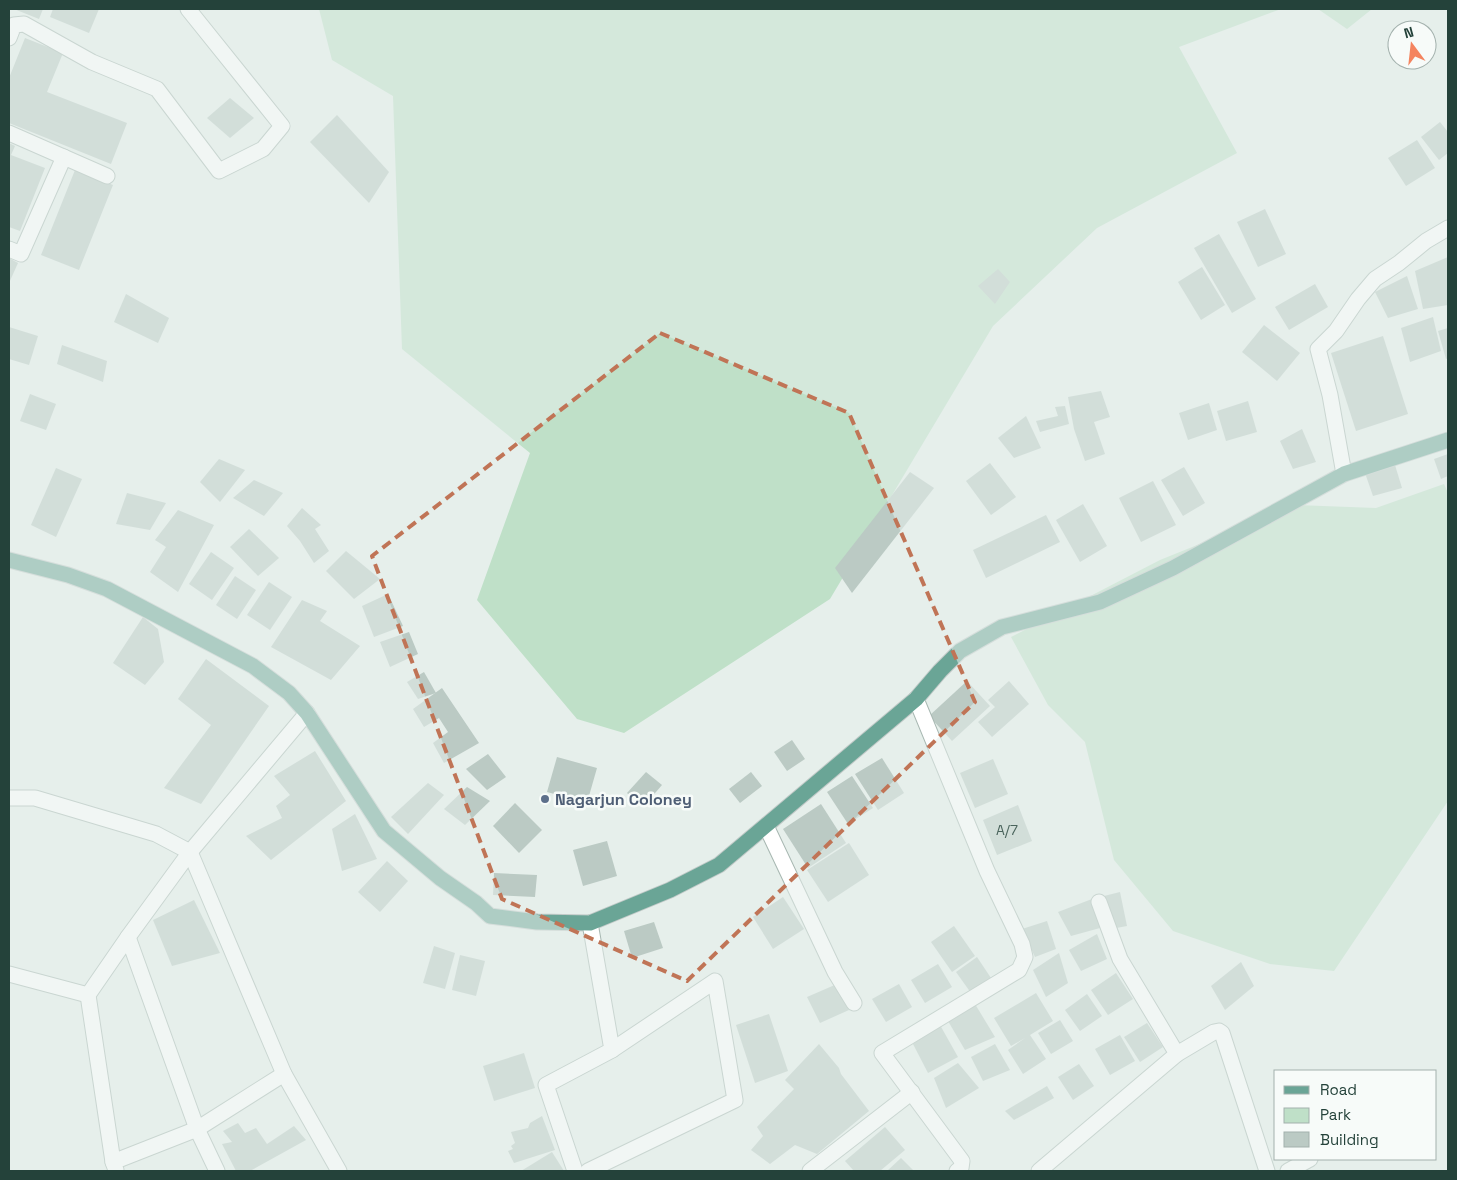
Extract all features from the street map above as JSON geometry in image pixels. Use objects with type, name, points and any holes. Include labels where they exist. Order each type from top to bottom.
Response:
[{"type":"main road","points":[[9,560],[68,575],[107,589],[253,666],[289,693],[306,713],[384,832],[490,916],[537,922],[590,923],[670,890],[719,865],[916,699],[960,651],[1002,626],[1100,602],[1173,568],[1344,474],[1448,440]]},
{"type":"street","points":[[9,38],[14,25],[24,24],[92,62],[157,89],[219,171],[263,149],[282,126],[188,9]]},
{"type":"street","points":[[9,133],[107,176]]},
{"type":"street","points":[[9,249],[21,254],[64,157]]},
{"type":"street","points":[[1344,474],[1330,395],[1318,349],[1336,331],[1358,299],[1376,279],[1426,241],[1448,228]]},
{"type":"street","points":[[916,699],[987,871],[1022,944],[1025,958],[1019,970],[882,1053],[962,1161],[961,1168],[957,1171]]},
{"type":"street","points":[[284,1074],[197,1129],[115,1166],[88,995],[190,852],[306,713]]},
{"type":"street","points":[[9,798],[35,798],[146,831],[156,834],[190,852],[284,1074],[339,1171]]},
{"type":"street","points":[[766,826],[835,972],[854,1003]]},
{"type":"street","points":[[1099,902],[1120,959],[1177,1054]]},
{"type":"street","points":[[590,923],[612,1050]]},
{"type":"street","points":[[128,937],[197,1129],[217,1171]]},
{"type":"street","points":[[9,974],[88,995]]},
{"type":"street","points":[[575,1171],[546,1085],[612,1050],[715,981],[735,1100],[588,1171]]},
{"type":"street","points":[[1039,1171],[1177,1054],[1214,1032],[1219,1031],[1222,1033],[1267,1171]]},
{"type":"street","points":[[810,1171],[912,1092]]},
{"type":"street","points":[[1288,1171],[1308,1160]]},
{"type":"highlighted area","points":[[660,333],[849,413],[975,702],[687,981],[502,899],[372,556]]},
{"type":"green space","points":[[319,9],[1281,9],[1179,47],[1237,153],[1097,228],[993,326],[830,599],[624,733],[577,719],[477,600],[530,453],[402,349],[393,96],[332,60]]},
{"type":"green space","points":[[1318,9],[1372,9],[1347,29]]},
{"type":"green space","points":[[1444,484],[1448,493],[1448,801],[1334,971],[1270,964],[1173,931],[1114,860],[1085,742],[1048,705],[1011,637],[1160,560],[1296,505],[1376,508]]},
{"type":"building","points":[[14,9],[43,9],[39,19]]},
{"type":"building","points":[[53,9],[99,9],[89,33],[50,17]]},
{"type":"building","points":[[25,38],[63,53],[47,92],[127,123],[111,164],[9,123],[9,78]]},
{"type":"building","points":[[230,98],[254,118],[230,138],[207,118]]},
{"type":"building","points":[[337,115],[389,172],[369,203],[310,142]]},
{"type":"building","points":[[1440,122],[1448,132],[1448,153],[1439,160],[1421,137]]},
{"type":"building","points":[[1417,140],[1435,168],[1406,186],[1388,158]]},
{"type":"building","points":[[9,143],[15,146],[11,155],[45,168],[20,231],[9,227]]},
{"type":"building","points":[[75,170],[113,185],[79,270],[41,255]]},
{"type":"building","points":[[1265,209],[1286,254],[1258,267],[1237,222]]},
{"type":"building","points":[[1219,234],[1256,299],[1232,313],[1194,248]]},
{"type":"building","points":[[1448,257],[1448,305],[1423,309],[1415,271]]},
{"type":"building","points":[[9,258],[18,263],[9,283]]},
{"type":"building","points":[[1202,267],[1225,305],[1201,320],[1178,282]]},
{"type":"building","points":[[998,269],[1010,282],[995,304],[978,286]]},
{"type":"building","points":[[1407,276],[1418,309],[1388,318],[1375,292]]},
{"type":"building","points":[[1315,284],[1328,307],[1289,330],[1275,307]]},
{"type":"building","points":[[126,294],[169,318],[158,343],[114,322]]},
{"type":"building","points":[[1433,317],[1441,351],[1410,362],[1401,328]]},
{"type":"building","points":[[1264,325],[1300,353],[1277,381],[1242,352]]},
{"type":"building","points":[[9,327],[38,336],[29,365],[9,359]]},
{"type":"building","points":[[1448,328],[1448,358],[1446,359],[1438,331]]},
{"type":"building","points":[[1383,336],[1408,414],[1356,431],[1331,353]]},
{"type":"building","points":[[62,345],[107,361],[103,382],[57,364]]},
{"type":"building","points":[[1101,391],[1110,417],[1094,422],[1105,454],[1085,461],[1074,429],[1068,397]]},
{"type":"building","points":[[30,394],[56,404],[46,430],[20,421]]},
{"type":"building","points":[[1248,401],[1257,432],[1226,441],[1217,411]]},
{"type":"building","points":[[1209,403],[1217,430],[1188,440],[1179,413]]},
{"type":"building","points":[[1065,406],[1069,424],[1040,432],[1036,421],[1058,416],[1055,407]]},
{"type":"building","points":[[1026,416],[1041,448],[1014,458],[998,438]]},
{"type":"building","points":[[1302,429],[1316,462],[1293,469],[1280,441]]},
{"type":"building","points":[[1448,454],[1448,476],[1441,479],[1434,459]]},
{"type":"building","points":[[219,459],[245,470],[220,502],[200,482]]},
{"type":"building","points":[[990,463],[1016,497],[991,515],[966,481]]},
{"type":"building","points":[[1395,465],[1402,488],[1373,496],[1365,473]]},
{"type":"building","points":[[1184,467],[1205,503],[1183,516],[1161,480]]},
{"type":"building","points":[[56,468],[82,479],[56,537],[31,525]]},
{"type":"building","points":[[910,472],[934,488],[852,593],[835,568]]},
{"type":"building","points":[[254,480],[283,493],[264,516],[233,498]]},
{"type":"building","points":[[1153,481],[1176,525],[1141,542],[1119,498]]},
{"type":"building","points":[[127,493],[166,503],[150,530],[116,524]]},
{"type":"building","points":[[1083,504],[1107,546],[1080,562],[1056,520]]},
{"type":"building","points":[[302,508],[321,525],[315,529],[329,551],[314,563],[300,541],[287,526]]},
{"type":"building","points":[[178,510],[214,525],[178,592],[150,572],[166,547],[155,540]]},
{"type":"building","points":[[1046,515],[1060,542],[986,578],[973,550]]},
{"type":"building","points":[[249,529],[279,558],[258,576],[230,547]]},
{"type":"building","points":[[346,551],[380,579],[354,599],[326,571]]},
{"type":"building","points":[[211,552],[234,568],[212,600],[189,584]]},
{"type":"building","points":[[235,576],[256,590],[237,619],[216,605]]},
{"type":"building","points":[[269,582],[292,597],[270,630],[247,615]]},
{"type":"building","points":[[388,594],[403,626],[374,637],[362,606]]},
{"type":"building","points":[[302,600],[327,611],[320,621],[360,646],[331,680],[271,647]]},
{"type":"building","points":[[143,617],[158,629],[164,662],[145,685],[113,663]]},
{"type":"building","points":[[409,632],[418,654],[390,667],[380,642]]},
{"type":"building","points":[[206,659],[269,706],[201,804],[164,788],[211,725],[178,699]]},
{"type":"building","points":[[424,672],[436,693],[418,699],[407,682]]},
{"type":"building","points":[[967,681],[990,706],[952,741],[929,716]]},
{"type":"building","points":[[1009,681],[1029,704],[992,737],[978,722],[995,707],[988,700]]},
{"type":"building","points":[[442,688],[479,743],[444,763],[433,743],[448,732],[439,718],[424,727],[413,709]]},
{"type":"building","points":[[792,740],[805,759],[787,771],[774,752]]},
{"type":"building","points":[[315,751],[346,801],[271,860],[246,836],[282,818],[276,806],[290,795],[274,776]]},
{"type":"building","points":[[488,754],[506,777],[487,790],[466,769]]},
{"type":"building","points":[[557,757],[597,768],[587,803],[547,792]]},
{"type":"building","points":[[882,758],[904,793],[878,810],[855,774]]},
{"type":"building","points":[[993,759],[1008,794],[975,808],[960,773]]},
{"type":"building","points":[[646,772],[662,785],[643,807],[627,793]]},
{"type":"building","points":[[751,772],[762,786],[740,803],[729,789]]},
{"type":"building","points":[[852,776],[873,808],[848,824],[827,792]]},
{"type":"building","points":[[428,783],[444,795],[408,834],[391,817]]},
{"type":"building","points":[[467,787],[490,801],[465,825],[444,809]]},
{"type":"building","points":[[515,803],[542,830],[519,853],[493,826]]},
{"type":"building","points":[[821,804],[846,843],[808,868],[783,829]]},
{"type":"building","points":[[1018,805],[1032,841],[997,855],[983,820]]},
{"type":"building","points":[[355,814],[377,859],[342,871],[332,829]]},
{"type":"building","points":[[607,841],[617,876],[583,886],[573,850]]},
{"type":"building","points":[[849,843],[869,875],[828,902],[807,870]]},
{"type":"building","points":[[387,861],[408,881],[380,912],[358,892]]},
{"type":"building","points":[[494,873],[537,875],[535,897],[493,895]]},
{"type":"building","points":[[1120,892],[1127,926],[1111,929],[1104,896]]},
{"type":"building","points":[[783,897],[804,929],[773,949],[753,917]]},
{"type":"building","points":[[1092,899],[1100,928],[1071,936],[1058,912]]},
{"type":"building","points":[[194,900],[220,953],[172,966],[153,920]]},
{"type":"building","points":[[1047,921],[1056,949],[1035,957],[1022,929]]},
{"type":"building","points":[[654,922],[663,948],[632,958],[624,931]]},
{"type":"building","points":[[954,926],[975,956],[952,972],[931,942]]},
{"type":"building","points":[[1097,934],[1107,959],[1081,971],[1069,950]]},
{"type":"building","points":[[434,946],[455,953],[445,989],[423,983]]},
{"type":"building","points":[[1059,953],[1068,983],[1046,997],[1033,970]]},
{"type":"building","points":[[460,955],[485,961],[476,996],[452,990]]},
{"type":"building","points":[[977,957],[991,978],[971,993],[956,972]]},
{"type":"building","points":[[1241,962],[1254,986],[1225,1010],[1211,986]]},
{"type":"building","points":[[938,964],[952,987],[925,1003],[911,980]]},
{"type":"building","points":[[1116,973],[1133,999],[1108,1015],[1091,990]]},
{"type":"building","points":[[837,984],[849,1010],[820,1023],[807,997]]},
{"type":"building","points":[[899,984],[912,1007],[886,1022],[872,999]]},
{"type":"building","points":[[1036,993],[1053,1021],[1030,1035],[1046,1059],[1023,1074],[1008,1050],[1025,1038],[1011,1046],[994,1018]]},
{"type":"building","points":[[1087,994],[1102,1016],[1080,1031],[1065,1010]]},
{"type":"building","points":[[975,1004],[995,1037],[965,1050],[948,1021]]},
{"type":"building","points":[[769,1014],[788,1071],[755,1083],[736,1025]]},
{"type":"building","points":[[1060,1020],[1073,1041],[1051,1054],[1038,1033]]},
{"type":"building","points":[[1147,1023],[1163,1047],[1140,1062],[1124,1037]]},
{"type":"building","points":[[940,1025],[958,1057],[928,1073],[913,1044]]},
{"type":"building","points":[[1120,1035],[1135,1061],[1110,1075],[1095,1049]]},
{"type":"building","points":[[819,1044],[839,1068],[841,1074],[869,1111],[817,1154],[795,1145],[770,1164],[751,1150],[763,1136],[757,1127],[794,1089],[785,1080]]},
{"type":"building","points":[[995,1044],[1010,1070],[983,1081],[971,1057]]},
{"type":"building","points":[[524,1053],[535,1088],[494,1101],[483,1066]]},
{"type":"building","points":[[958,1063],[979,1088],[946,1108],[934,1078]]},
{"type":"building","points":[[1079,1064],[1094,1086],[1073,1100],[1058,1077]]},
{"type":"building","points":[[1047,1086],[1054,1098],[1014,1120],[1005,1111]]},
{"type":"building","points":[[542,1116],[555,1150],[514,1163],[508,1151],[513,1149],[511,1146],[515,1143],[511,1132],[528,1128],[530,1123]]},
{"type":"building","points":[[238,1123],[245,1133],[256,1128],[267,1144],[294,1126],[306,1140],[250,1171],[236,1171],[222,1144],[232,1142],[223,1131]]},
{"type":"building","points":[[885,1127],[905,1150],[880,1171],[854,1171],[845,1161]]},
{"type":"building","points":[[552,1152],[564,1171],[521,1171]]},
{"type":"building","points":[[901,1158],[914,1171],[887,1171]]},
{"type":"place","name":"Nagarjun Coloney","points":[[545,799]]}]
